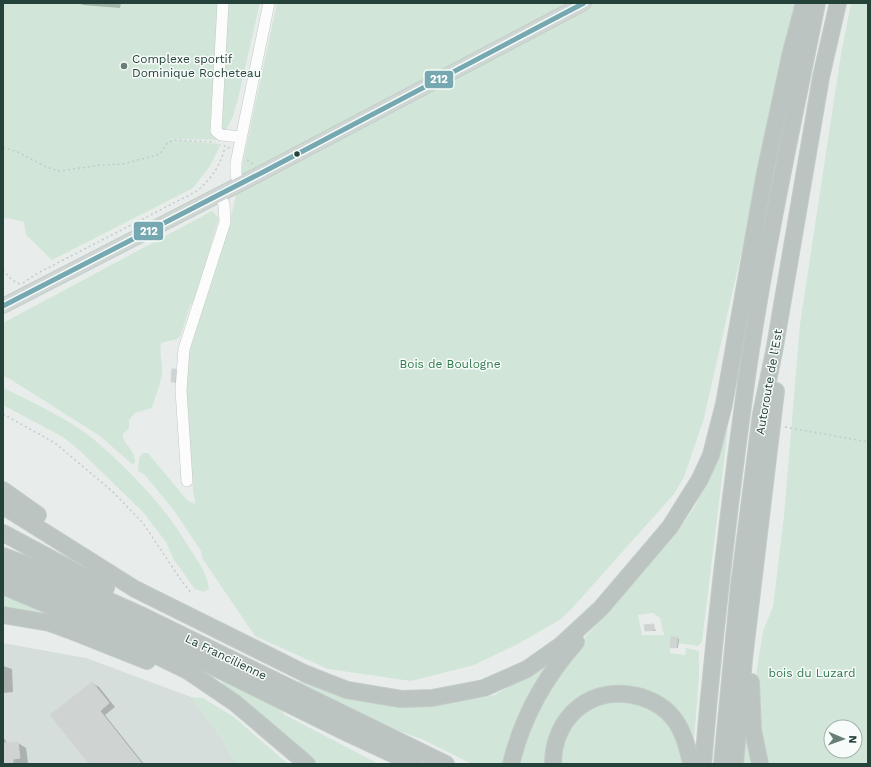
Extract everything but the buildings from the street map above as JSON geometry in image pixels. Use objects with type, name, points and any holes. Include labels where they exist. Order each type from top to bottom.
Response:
[{"type":"highway","points":[[3,506],[135,589],[306,674],[347,690],[401,699],[448,696],[484,688],[527,669],[561,645],[601,608],[670,527],[686,504],[711,456],[724,404],[765,173],[791,52],[804,3]]},
{"type":"highway","name":"Autoroute de l’Est","points":[[702,764],[714,636],[747,375],[768,248],[817,3]]},
{"type":"highway","name":"Autoroute de l’Est","points":[[722,764],[739,586],[761,414],[774,352],[821,77],[838,3]]},
{"type":"highway","points":[[735,764],[752,593],[777,377],[774,352]]},
{"type":"highway","points":[[3,490],[88,551],[96,564]]},
{"type":"highway","points":[[3,532],[157,615],[170,630]]},
{"type":"highway","name":"La Francilienne","points":[[3,556],[43,571],[170,630],[446,764]]},
{"type":"highway","name":"La Francilienne","points":[[3,570],[91,606],[340,730]]},
{"type":"highway","points":[[3,586],[34,598],[168,660],[206,682],[241,708],[307,764]]},
{"type":"highway","points":[[752,593],[756,608],[751,663],[751,708],[755,742],[760,764]]},
{"type":"highway","points":[[511,764],[525,722],[540,691],[557,665],[594,622],[601,608]]},
{"type":"highway","points":[[3,615],[50,623],[157,666],[205,689],[218,692]]},
{"type":"highway","points":[[553,764],[556,740],[560,729],[574,711],[592,699],[623,693],[647,699],[662,707],[674,718],[685,738],[691,764]]},
{"type":"highway","points":[[340,730],[354,742],[392,764]]},
{"type":"highway","points":[[340,730],[414,764]]},
{"type":"main road","points":[[3,306],[584,3]]},
{"type":"street","points":[[223,3],[216,131],[222,135],[241,137]]},
{"type":"street","points":[[239,184],[235,170],[269,3]]},
{"type":"street","points":[[187,481],[181,390],[184,349],[224,222],[224,204],[219,194]]},
{"type":"path","points":[[3,148],[22,153],[55,171],[123,164],[154,156],[160,154],[168,142],[174,140],[220,142],[223,143],[225,147],[216,170],[209,180],[197,191],[38,273],[16,288]]},
{"type":"path","points":[[3,270],[11,279],[21,285]]},
{"type":"path","points":[[3,414],[55,443],[112,491],[144,523],[181,580],[192,594]]},
{"type":"path","points":[[785,427],[868,442]]},
{"type":"shaded area","points":[[3,643],[86,658],[191,697],[220,736],[237,764],[3,764]]},
{"type":"green space","name":"Complexe sportif Dominique Rocheteau","points":[[3,3],[260,3],[238,99],[233,116],[225,132],[224,140],[164,139],[221,144],[210,166],[193,188],[52,260],[26,235],[24,222],[7,218],[3,219]]},
{"type":"green space","name":"Bois de Boulogne","points":[[277,3],[798,3],[704,418],[684,477],[674,494],[561,619],[518,644],[474,665],[411,681],[328,669],[255,636],[202,558],[201,551],[175,512],[145,475],[138,471],[139,458],[143,453],[148,453],[187,500],[195,504],[185,424],[184,358],[230,222]]},
{"type":"green space","name":"bois du Luzard","points":[[851,3],[868,3],[868,764],[765,764],[756,675],[763,631],[773,607],[784,516],[800,324],[841,54]]},
{"type":"green space","points":[[212,211],[219,218],[194,301],[190,306],[181,335],[177,339],[161,343],[160,351],[162,375],[152,408],[135,413],[129,420],[129,428],[123,434],[123,438],[135,458],[135,463],[132,464],[100,436],[3,376],[3,323]]},
{"type":"green space","points":[[3,388],[72,424],[93,439],[120,463],[167,514],[201,566],[209,589],[204,592],[195,589],[174,560],[166,542],[143,512],[78,449],[63,437],[3,405]]},
{"type":"green space","points":[[728,428],[702,642],[698,646],[677,643],[677,638],[671,637],[670,653],[685,655],[686,648],[699,651],[699,678],[694,739],[693,740],[668,707],[590,695],[548,764],[515,764],[524,736],[572,652],[675,535],[694,508],[716,463]],"holes":[[[653,613],[660,618],[664,635],[642,635],[638,615]]]},
{"type":"green space","points":[[3,596],[47,613],[82,629],[3,612]]},
{"type":"green space","points":[[549,661],[552,663],[505,764],[472,764],[424,740],[388,727],[298,682],[302,679],[429,704],[495,695]]},
{"type":"green space","points":[[221,680],[273,704],[285,715],[379,764],[315,764],[281,731],[225,687]]},
{"type":"green space","points":[[191,697],[203,698],[234,717],[288,764],[237,764],[220,736]]},
{"type":"green space","points":[[611,699],[647,704],[672,726],[686,764],[559,764],[558,756],[575,717]]},
{"type":"green space","points":[[744,728],[755,764],[742,764]]},
{"type":"transit line","name":"212","points":[[3,306],[267,170],[584,3]]},
{"type":"place","name":"Complexe sportif Dominique Rocheteau","points":[[124,66]]}]
